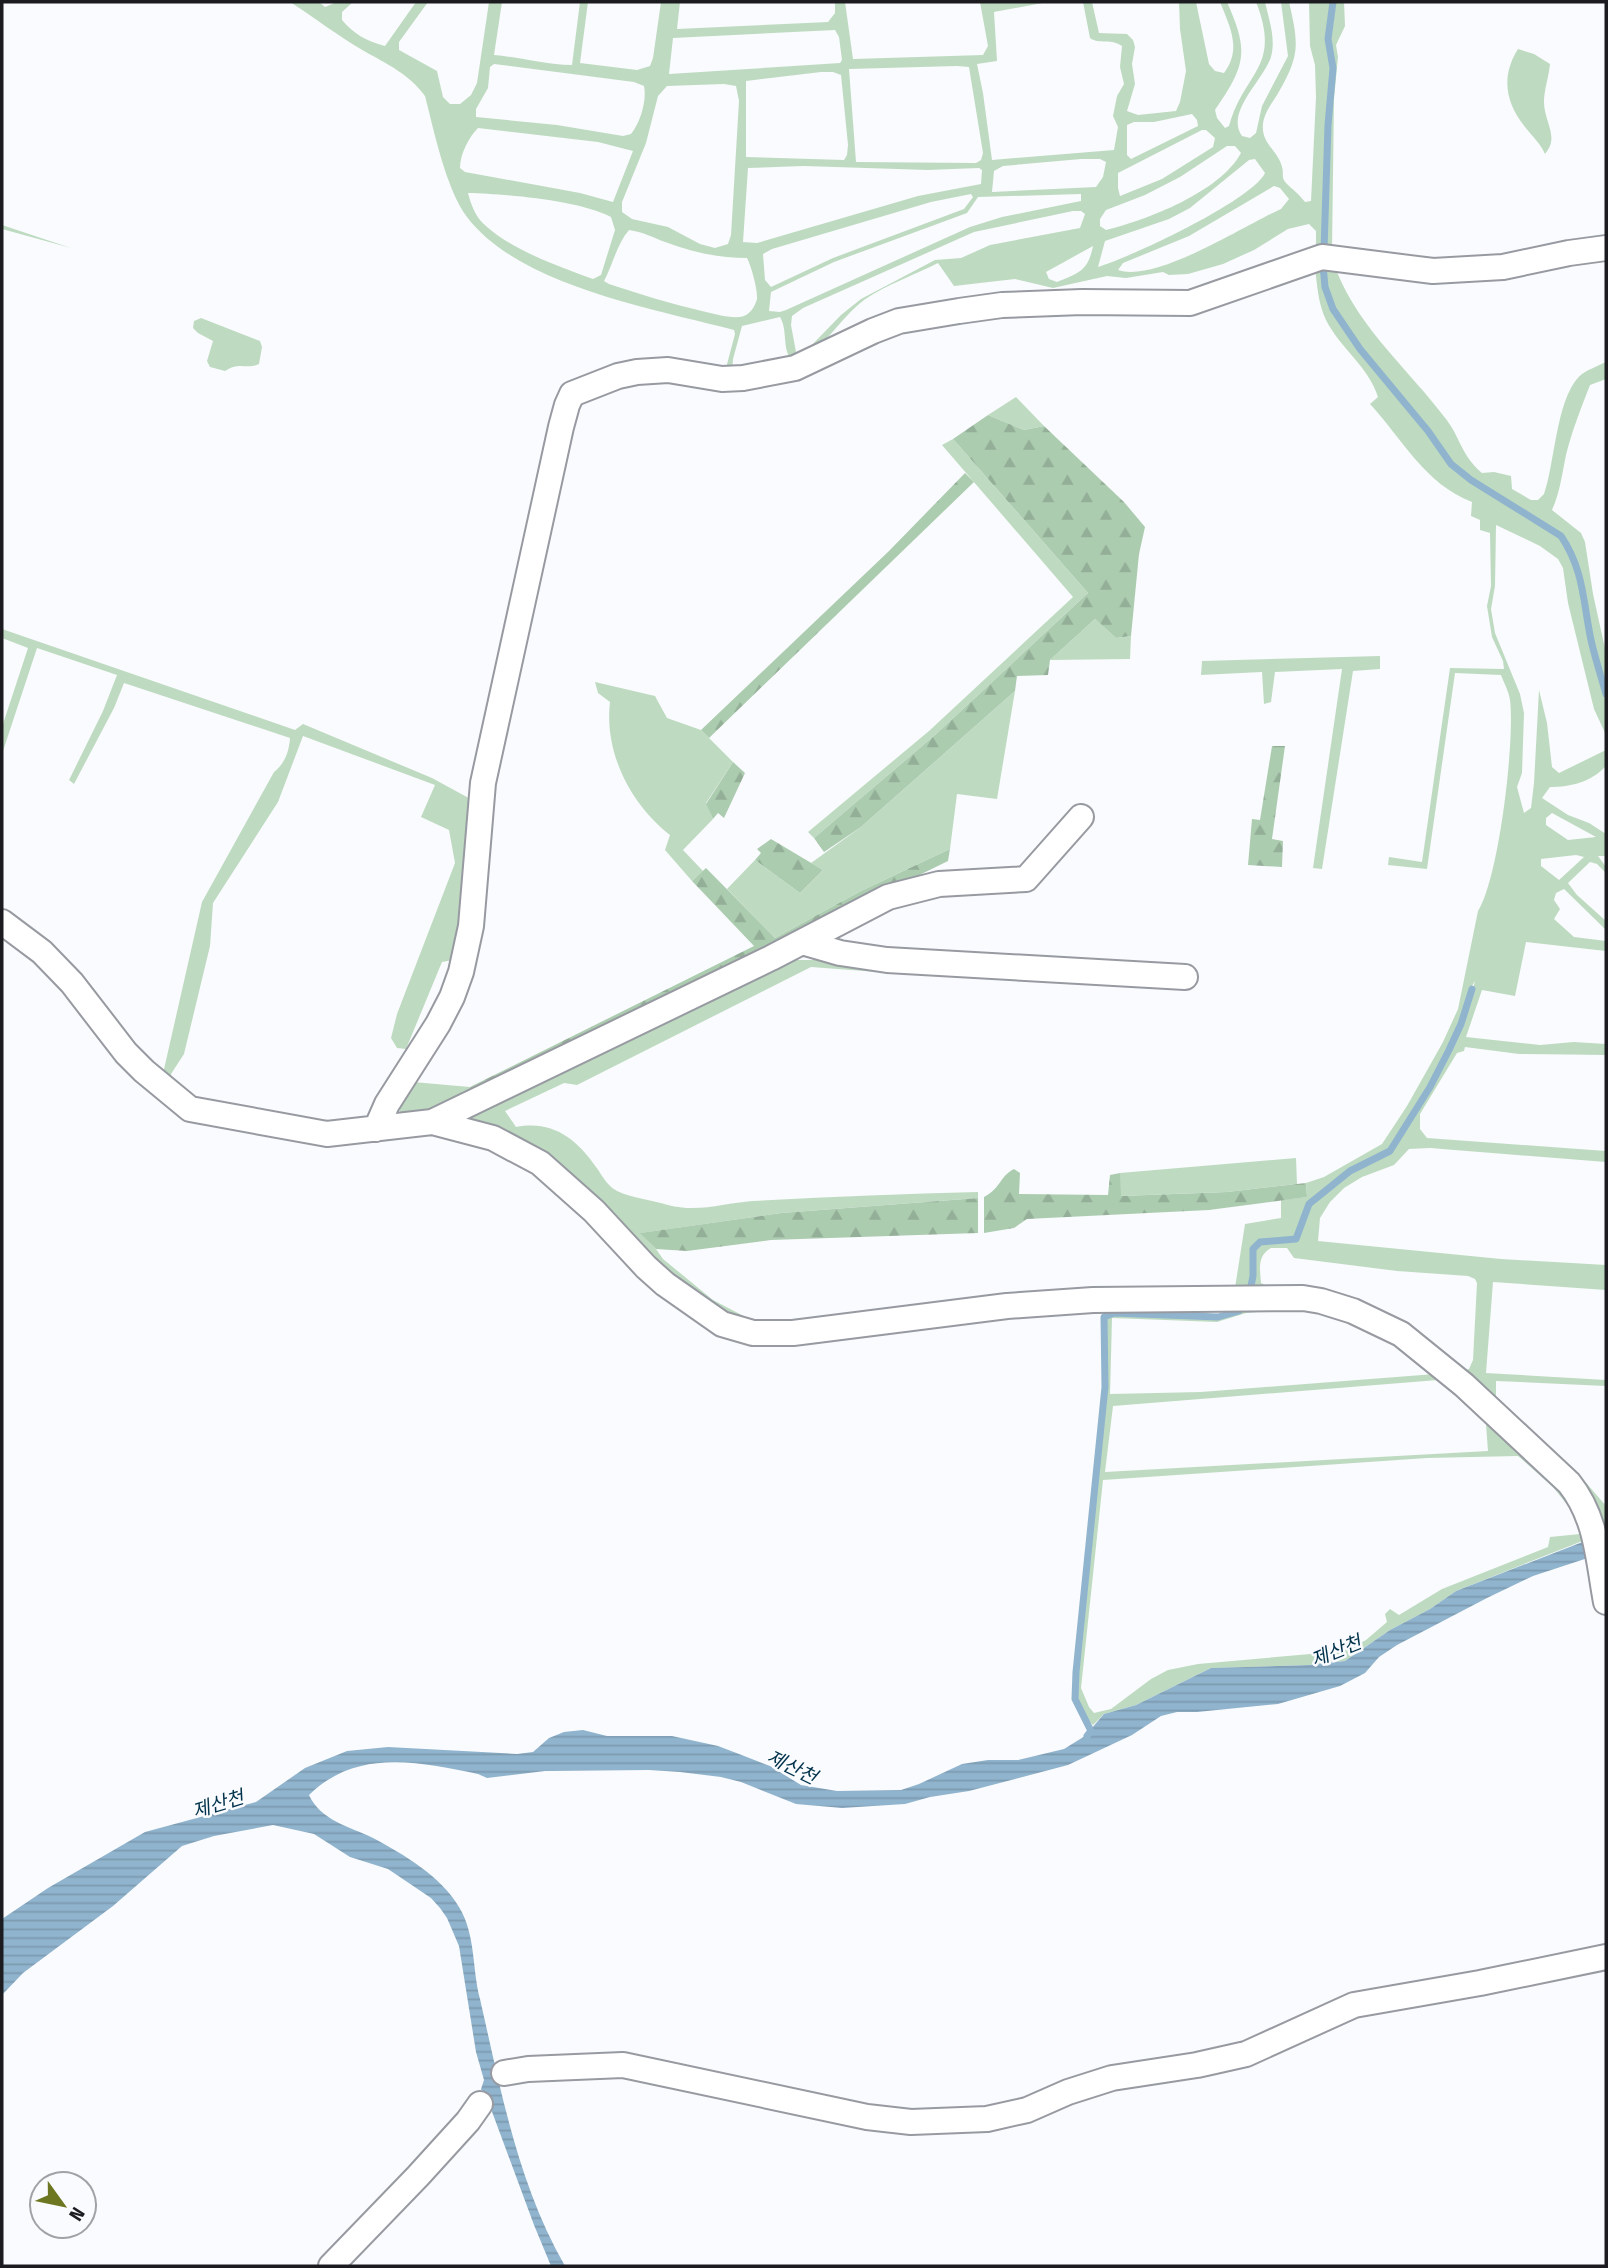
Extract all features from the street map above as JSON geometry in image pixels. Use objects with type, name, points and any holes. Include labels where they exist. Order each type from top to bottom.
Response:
[{"type":"street","points":[[376,1129],[387,1104],[443,1015],[460,972],[471,926],[482,783],[561,427],[572,394],[618,376],[637,372],[668,370],[722,379],[743,378],[795,368],[899,321],[970,309],[1082,302],[1190,303],[1322,257],[1433,271],[1503,267],[1606,248]]},
{"type":"street","points":[[2,922],[42,952],[72,983],[126,1053],[190,1109],[327,1134],[432,1122],[802,942],[888,897],[939,884],[1026,880],[1081,817]]},
{"type":"street","points":[[802,942],[840,953],[887,960],[1185,977]]},
{"type":"street","points":[[432,1122],[493,1138],[540,1163],[594,1211],[665,1284],[722,1324],[753,1333],[793,1333],[1007,1306],[1093,1300],[1303,1298],[1321,1301],[1372,1319],[1401,1334],[1443,1367],[1569,1483],[1589,1513],[1606,1602]]},
{"type":"street","points":[[504,2073],[528,2069],[623,2065],[854,2115],[911,2122],[976,2120],[1027,2110],[1068,2092],[1112,2078],[1197,2065],[1246,2054],[1354,2005],[1606,1957]]},
{"type":"street","points":[[331,2266],[418,2176],[480,2104]]},
{"type":"green space","points":[[290,2],[319,2],[325,7],[337,2],[353,2],[342,12],[342,20],[361,36],[385,46],[416,2],[428,2],[399,42],[399,50],[437,71],[443,97],[450,104],[460,104],[471,95],[477,83],[489,2],[502,2],[494,55],[572,65],[580,2],[588,2],[580,63],[637,70],[650,66],[653,58],[661,2],[680,2],[677,29],[828,22],[835,13],[835,2],[845,2],[853,59],[983,55],[988,46],[980,2],[1048,2],[994,12],[997,61],[977,64],[992,160],[1114,150],[1118,127],[1113,116],[1117,96],[1124,84],[1120,67],[1122,46],[1090,38],[1083,2],[1092,2],[1099,33],[1127,34],[1133,40],[1135,84],[1127,111],[1138,115],[1176,111],[1180,102],[1186,71],[1179,2],[1196,2],[1209,64],[1215,71],[1224,73],[1233,47],[1230,29],[1220,2],[1227,2],[1239,33],[1241,57],[1233,81],[1215,110],[1217,118],[1225,128],[1229,126],[1263,56],[1263,24],[1256,2],[1265,2],[1272,36],[1271,57],[1247,96],[1238,117],[1242,136],[1250,138],[1256,133],[1262,106],[1288,56],[1281,2],[1289,2],[1296,40],[1294,60],[1285,82],[1267,112],[1263,131],[1280,161],[1284,181],[1305,202],[1311,201],[1316,97],[1315,65],[1310,46],[1309,2],[1331,2],[1326,39],[1331,69],[1323,199],[1324,251],[1329,125],[1335,68],[1330,39],[1334,2],[1344,2],[1345,26],[1336,45],[1338,57],[1334,99],[1332,249],[1352,258],[1311,257],[1277,270],[1316,251],[1316,231],[1309,224],[1288,229],[1254,250],[1223,264],[1188,274],[1169,275],[1163,272],[1126,278],[1107,276],[1053,288],[1015,279],[954,286],[938,263],[864,300],[814,352],[796,363],[788,354],[780,317],[742,326],[732,372],[716,374],[726,368],[734,330],[590,292],[520,261],[490,241],[467,217],[453,191],[425,96],[419,88],[397,70]],"holes":[[[835,30],[839,37],[842,60],[840,63],[669,74],[673,38]],[[494,64],[634,82],[644,86],[644,105],[640,118],[631,134],[623,136],[557,125],[476,117],[476,109],[488,88],[490,67]],[[969,67],[983,153],[981,160],[976,163],[856,162],[849,69]],[[821,72],[841,75],[848,145],[844,160],[746,157],[746,81]],[[667,86],[736,86],[739,101],[731,235],[728,244],[715,248],[700,244],[668,227],[632,219],[622,212],[622,202],[646,143],[658,96]],[[1192,114],[1198,126],[1131,159],[1127,155],[1127,125]],[[478,128],[598,142],[633,151],[613,202],[580,193],[465,172],[460,168],[460,163],[468,141]],[[1202,130],[1215,138],[1213,147],[1162,179],[1120,196],[1118,173]],[[1227,146],[1235,146],[1241,153],[1217,180],[1161,212],[1106,230],[1100,226],[1100,219],[1106,210],[1145,195],[1180,177]],[[1081,159],[1100,159],[1106,162],[1103,177],[1096,187],[992,192],[994,171],[1003,166]],[[1255,159],[1265,173],[1238,198],[1189,227],[1098,267],[1105,241],[1169,219],[1190,208],[1249,160]],[[804,166],[982,170],[981,184],[918,196],[757,243],[743,242],[748,168]],[[1274,186],[1280,188],[1289,199],[1281,209],[1176,261],[1134,272],[1118,270],[1123,263],[1189,236]],[[468,193],[541,199],[597,211],[611,217],[615,230],[601,275],[593,279],[509,243],[486,226],[474,211]],[[971,194],[973,197],[964,209],[833,258],[771,287],[765,280],[763,254],[772,249],[931,202]],[[1081,194],[1081,201],[1002,217],[970,227],[786,310],[769,311],[771,292],[834,262],[967,213],[978,197]],[[1073,211],[1085,214],[1080,228],[990,245],[961,258],[935,260],[861,299],[800,354],[796,352],[792,316],[803,308],[974,232]],[[629,230],[695,251],[747,258],[755,284],[756,302],[746,315],[726,316],[609,284],[604,281]],[[1093,246],[1088,261],[1077,273],[1057,282],[1049,279],[1046,272]]]},
{"type":"green space","points":[[1518,49],[1534,54],[1550,64],[1544,102],[1551,142],[1545,154],[1518,118],[1510,98],[1507,79]]},
{"type":"green space","points":[[2,225],[71,248],[2,229]]},
{"type":"green space","points":[[1606,252],[1606,261],[1469,281],[1430,279],[1341,267],[1337,272],[1347,293],[1372,331],[1446,419],[1475,466],[1482,473],[1494,472],[1511,476],[1512,489],[1531,500],[1538,500],[1544,494],[1561,414],[1573,384],[1582,374],[1606,362],[1606,379],[1590,385],[1580,411],[1552,510],[1581,533],[1585,542],[1606,653],[1606,687],[1594,645],[1580,572],[1562,534],[1472,479],[1452,463],[1430,430],[1362,348],[1335,309],[1327,286],[1325,265],[1322,265],[1323,287],[1332,310],[1359,350],[1427,432],[1449,466],[1559,537],[1576,565],[1589,640],[1606,700],[1606,735],[1594,709],[1568,603],[1563,568],[1558,559],[1540,546],[1496,525],[1495,586],[1491,609],[1495,633],[1520,694],[1524,713],[1522,773],[1517,787],[1524,813],[1531,808],[1539,690],[1547,723],[1552,767],[1559,773],[1606,750],[1606,766],[1594,776],[1565,786],[1550,787],[1542,798],[1606,834],[1606,856],[1598,856],[1606,867],[1606,873],[1597,864],[1590,862],[1568,883],[1577,895],[1606,921],[1606,930],[1564,889],[1556,893],[1554,900],[1560,909],[1554,919],[1574,937],[1606,941],[1606,951],[1526,942],[1515,996],[1482,990],[1466,1037],[1540,1045],[1574,1042],[1606,1044],[1606,1055],[1519,1054],[1465,1047],[1464,1051],[1457,1053],[1420,1114],[1420,1129],[1427,1138],[1606,1151],[1606,1162],[1430,1148],[1409,1149],[1394,1165],[1362,1177],[1344,1188],[1330,1202],[1320,1218],[1318,1241],[1501,1259],[1606,1265],[1606,1290],[1493,1282],[1486,1373],[1606,1380],[1606,1386],[1496,1381],[1496,1401],[1576,1471],[1606,1506],[1606,1533],[1600,1532],[1585,1498],[1568,1477],[1479,1392],[1414,1339],[1365,1311],[1318,1297],[1275,1293],[1160,1297],[1091,1295],[996,1302],[992,1296],[1093,1290],[1235,1288],[1245,1224],[1281,1218],[1281,1200],[1307,1197],[1306,1183],[1324,1177],[1382,1144],[1407,1106],[1458,1009],[1478,911],[1486,894],[1499,841],[1508,776],[1511,719],[1509,697],[1501,675],[1455,673],[1427,869],[1388,865],[1389,857],[1422,862],[1450,668],[1504,669],[1492,637],[1487,606],[1491,586],[1490,533],[1480,530],[1480,520],[1471,516],[1472,502],[1455,494],[1428,473],[1370,404],[1378,397],[1374,386],[1323,314],[1315,267],[1194,309],[1177,312],[1070,310],[1018,312],[952,320],[949,318],[1010,310],[1114,308],[1163,311],[1196,305],[1323,261],[1417,274],[1482,273]],"holes":[[[1552,813],[1596,837],[1568,840],[1546,825],[1546,818]],[[1576,855],[1584,857],[1559,880],[1541,866],[1541,859]],[[1475,981],[1463,1024],[1451,1050],[1432,1088],[1391,1152],[1351,1172],[1310,1206],[1298,1240],[1261,1244],[1254,1250],[1255,1276],[1253,1287],[1250,1288],[1251,1249],[1259,1241],[1295,1237],[1307,1203],[1349,1169],[1388,1150],[1429,1086],[1460,1023]],[[1271,1248],[1287,1248],[1294,1258],[1397,1271],[1468,1276],[1475,1279],[1473,1360],[1469,1369],[1460,1371],[1406,1330],[1362,1305],[1346,1299],[1280,1289],[1261,1283],[1260,1263]]]},
{"type":"green space","points":[[201,318],[260,341],[262,347],[259,364],[225,371],[210,367],[207,361],[213,341],[193,328],[194,321]]},
{"type":"green space","points":[[1016,397],[1044,426],[1024,430],[988,415]]},
{"type":"green space","points":[[988,415],[1024,430],[1044,426],[1124,502],[1145,527],[1139,554],[1131,636],[1116,638],[1095,619],[1050,660],[1048,675],[1017,676],[1015,691],[861,827],[824,852],[814,838],[935,735],[1088,593],[953,439]]},
{"type":"green space","points":[[953,439],[1088,593],[935,735],[814,838],[808,832],[929,731],[1073,597],[942,445]]},
{"type":"green space","points":[[965,473],[974,482],[709,738],[701,730],[889,551]]},
{"type":"green space","points":[[1095,619],[1116,638],[1131,636],[1130,659],[1050,660]]},
{"type":"green space","points":[[2,629],[295,730],[303,724],[432,778],[476,802],[459,959],[442,962],[406,1049],[397,1048],[391,1038],[397,1014],[455,863],[449,830],[421,817],[435,785],[303,736],[278,802],[213,903],[210,946],[184,1054],[171,1074],[170,1083],[162,1078],[202,902],[274,772],[284,761],[290,738],[124,683],[114,708],[74,784],[69,780],[103,711],[117,675],[37,648],[2,754],[2,727],[28,648],[2,638]]},
{"type":"green space","points":[[520,640],[510,703],[492,785],[487,888],[477,958],[464,1000],[455,1018],[413,1082],[470,1087],[474,1093],[437,1109],[408,1114],[400,1112],[398,1100],[456,1007],[476,941],[483,886],[488,784]]},
{"type":"green space","points":[[1380,656],[1380,669],[1353,671],[1322,869],[1313,868],[1342,669],[1275,672],[1271,702],[1264,704],[1262,672],[1201,675],[1202,661]]},
{"type":"green space","points":[[595,682],[655,696],[667,718],[701,730],[733,762],[706,803],[713,819],[683,850],[703,871],[692,881],[665,850],[670,835],[643,808],[623,776],[611,740],[610,702],[598,693]]},
{"type":"green space","points":[[1015,691],[997,799],[957,794],[950,849],[861,891],[775,938],[727,889],[755,860],[800,893],[823,870],[811,863],[861,827]]},
{"type":"green space","points":[[1272,746],[1285,746],[1272,839],[1283,841],[1282,867],[1248,865],[1252,819],[1260,820]]},
{"type":"green space","points":[[733,762],[745,773],[724,818],[718,813],[713,819],[706,804]]},
{"type":"green space","points":[[771,839],[823,870],[800,893],[755,860],[761,853],[757,849]]},
{"type":"green space","points":[[950,849],[948,861],[474,1093],[470,1087],[754,946],[692,881],[706,868],[775,938],[861,891]]},
{"type":"green space","points":[[788,960],[825,960],[877,967],[877,972],[811,967],[577,1085],[564,1083],[505,1111],[516,1127],[541,1126],[571,1140],[613,1189],[679,1207],[978,1192],[978,1198],[781,1213],[641,1233],[663,1259],[713,1300],[757,1323],[982,1298],[768,1330],[723,1317],[629,1238],[458,1119]]},
{"type":"green space","points":[[1296,1158],[1297,1184],[1227,1192],[1120,1196],[1120,1173]]},
{"type":"green space","points":[[1014,1169],[1020,1173],[1019,1194],[1108,1195],[1110,1175],[1120,1173],[1121,1196],[1227,1192],[1306,1183],[1307,1197],[1209,1210],[1027,1219],[1014,1228],[984,1233],[984,1197]]},
{"type":"green space","points":[[978,1198],[978,1233],[771,1240],[687,1251],[656,1249],[640,1233],[781,1213]]},
{"type":"green space","points":[[1298,1303],[1326,1308],[1366,1322],[1403,1342],[1452,1380],[1568,1489],[1588,1521],[1585,1540],[1456,1591],[1430,1609],[1390,1630],[1345,1661],[1309,1665],[1211,1668],[1136,1705],[1104,1714],[1093,1725],[1080,1707],[1077,1680],[1106,1385],[1106,1318],[1114,1314],[1218,1318],[1240,1313],[1242,1305]],"holes":[[[1280,1310],[1323,1313],[1368,1328],[1400,1344],[1435,1374],[1201,1392],[1110,1394],[1112,1318],[1217,1322],[1246,1313]],[[1438,1380],[1486,1424],[1488,1451],[1105,1472],[1113,1406]],[[1518,1456],[1581,1514],[1580,1534],[1550,1537],[1548,1547],[1442,1589],[1399,1615],[1390,1609],[1385,1614],[1387,1622],[1366,1640],[1348,1649],[1198,1664],[1168,1670],[1151,1679],[1111,1709],[1094,1713],[1089,1707],[1081,1688],[1103,1480],[1427,1458]]]},
{"type":"water","points":[[1600,1532],[1606,1533],[1606,1552],[1533,1576],[1487,1598],[1397,1645],[1379,1657],[1365,1673],[1340,1686],[1278,1704],[1177,1712],[1161,1716],[1132,1735],[1068,1765],[969,1791],[905,1804],[842,1808],[796,1804],[721,1777],[649,1770],[545,1771],[487,1778],[433,1766],[389,1762],[347,1770],[328,1780],[309,1795],[321,1811],[336,1822],[385,1844],[409,1859],[442,1885],[459,1907],[471,1941],[477,1988],[523,2170],[549,2235],[565,2266],[551,2266],[481,2089],[484,2080],[476,2052],[459,1946],[447,1918],[431,1898],[388,1869],[350,1857],[314,1834],[273,1825],[214,1836],[182,1846],[113,1906],[23,1973],[2,1995],[2,1919],[48,1888],[145,1832],[256,1802],[305,1768],[347,1751],[388,1747],[517,1754],[533,1752],[549,1738],[564,1732],[583,1730],[607,1736],[672,1736],[718,1746],[770,1766],[801,1785],[837,1791],[901,1790],[962,1764],[988,1760],[1018,1760],[1064,1749],[1085,1736],[1104,1714],[1136,1705],[1211,1668],[1309,1665],[1345,1661],[1390,1630],[1430,1609],[1456,1591],[1585,1541]]},
{"type":"waterway","points":[[1324,250],[1328,125],[1333,68],[1328,39],[1333,2]]},
{"type":"waterway","points":[[1323,265],[1325,287],[1333,309],[1360,349],[1428,431],[1451,464],[1471,480],[1561,536],[1578,574],[1591,640],[1606,694]]},
{"type":"waterway","points":[[1251,1286],[1253,1249],[1260,1242],[1296,1239],[1309,1204],[1350,1171],[1390,1151],[1430,1087],[1449,1050],[1472,989]]},
{"type":"waterway","points":[[1087,1736],[1091,1731],[1075,1699],[1076,1672],[1105,1387],[1104,1317],[1114,1313],[1218,1317],[1239,1311]]},
{"type":"water label","name":"제산천","points":[[1336,1651]]},
{"type":"water label","name":"제산천","points":[[792,1767]]},
{"type":"water label","name":"제산천","points":[[218,1804]]}]
